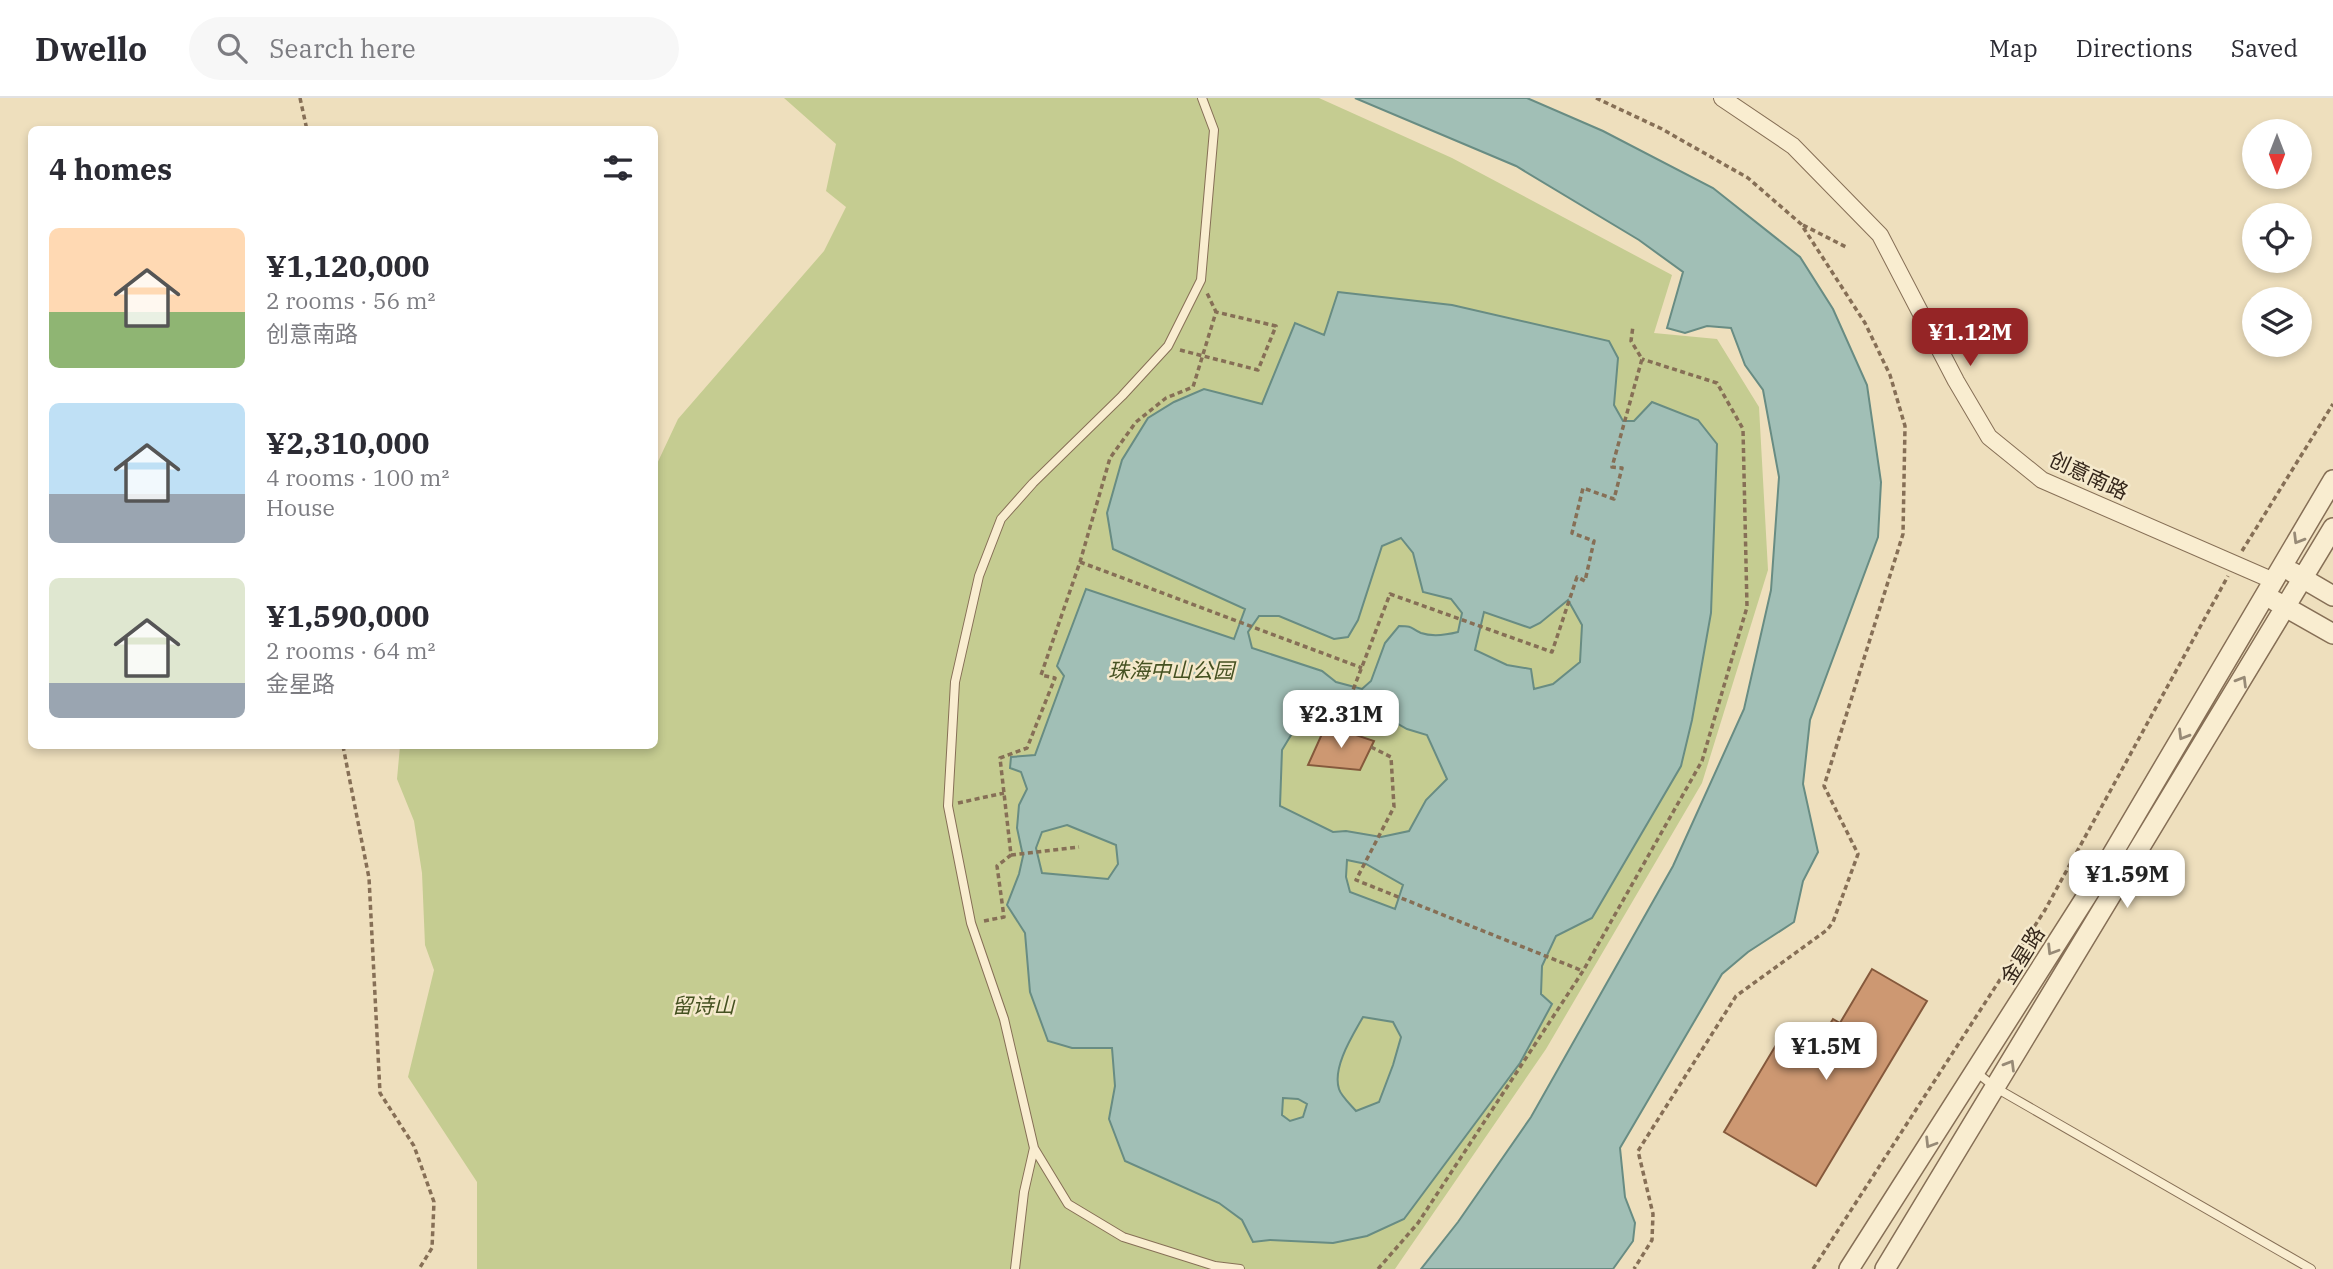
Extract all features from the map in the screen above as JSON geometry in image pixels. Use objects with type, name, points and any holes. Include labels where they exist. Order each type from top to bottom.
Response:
[{"type":"street","name":"创意南路","points":[[1722,98],[1793,146],[1880,235],[1956,381],[1989,437],[2042,480],[2274,581]]},
{"type":"street","name":"金星路","points":[[1849,1269],[2100,875],[2333,480]]},
{"type":"street","points":[[1885,1269],[2333,528]]},
{"type":"street","points":[[2333,596],[2303,579],[2274,581],[2287,607],[2333,634]]},
{"type":"lane","points":[[1202,98],[1214,130],[1201,280],[1168,346],[1001,519],[979,576],[955,682],[948,806],[971,923],[1004,1019],[1034,1148],[1068,1204],[1123,1237],[1215,1266],[1240,1269]]},
{"type":"lane","points":[[1975,1071],[1996,1088],[2311,1269]]},
{"type":"lane","points":[[1015,1269],[1024,1192],[1034,1148]]},
{"type":"path","points":[[300,98],[306,126]]},
{"type":"path","points":[[1596,98],[1662,129],[1748,178],[1801,224],[1848,248]]},
{"type":"path","points":[[1634,1269],[1651,1240],[1653,1214],[1638,1151],[1736,996],[1826,930],[1833,922],[1858,854],[1824,786],[1903,534],[1905,426],[1890,375],[1866,323],[1801,224]]},
{"type":"path","points":[[1011,855],[1000,758],[1027,748],[1051,690],[1055,678],[1041,675],[1080,562],[1110,458],[1136,422],[1166,398],[1193,387],[1216,312],[1201,280]]},
{"type":"path","points":[[1168,346],[1202,358],[1258,370],[1276,326],[1216,312]]},
{"type":"path","points":[[1378,1269],[1418,1223],[1583,971],[1702,761],[1747,607],[1743,429],[1717,383],[1642,359],[1631,341],[1633,326]]},
{"type":"path","points":[[1338,729],[1390,594],[1552,652],[1577,577],[1585,581],[1594,541],[1572,533],[1583,488],[1614,499],[1622,468],[1612,467],[1642,359]]},
{"type":"path","points":[[1813,1269],[2045,910],[2235,563],[2333,404]]},
{"type":"path","points":[[1080,562],[1362,668]]},
{"type":"path","points":[[1371,747],[1391,757],[1394,807],[1356,880],[1583,971]]},
{"type":"path","points":[[345,749],[369,878],[380,1093],[414,1146],[434,1202],[432,1248],[419,1269]]},
{"type":"path","points":[[948,806],[1004,793]]},
{"type":"path","points":[[971,923],[1004,917],[997,866],[1011,855],[1079,847]]},
{"type":"green space","name":"珠海中山公园","points":[[784,98],[1319,98],[1452,158],[1672,275],[1654,333],[1717,339],[1759,407],[1768,570],[1702,783],[1546,1049],[1395,1269],[477,1269],[477,1182],[408,1077],[434,970],[425,945],[422,873],[414,821],[397,779],[400,749],[658,749],[658,462],[678,419],[824,251],[846,207],[826,191],[836,144]]},
{"type":"water","points":[[1355,98],[1527,98],[1603,131],[1713,188],[1800,257],[1833,309],[1867,385],[1881,482],[1878,537],[1810,720],[1803,784],[1818,852],[1803,881],[1794,922],[1748,952],[1722,974],[1620,1148],[1625,1197],[1635,1223],[1633,1241],[1613,1269],[1421,1269],[1458,1222],[1531,1117],[1673,866],[1744,709],[1771,590],[1779,477],[1763,390],[1745,365],[1731,328],[1707,326],[1685,333],[1667,328],[1683,272],[1639,240],[1516,166]]},
{"type":"water","points":[[1338,292],[1452,305],[1609,341],[1618,358],[1614,405],[1623,421],[1634,421],[1652,402],[1698,420],[1717,444],[1711,613],[1681,766],[1592,918],[1556,936],[1542,966],[1541,994],[1552,1004],[1520,1063],[1404,1219],[1367,1236],[1333,1243],[1270,1240],[1253,1242],[1242,1220],[1219,1203],[1125,1161],[1109,1119],[1115,1086],[1112,1048],[1072,1048],[1048,1041],[1030,992],[1025,933],[1007,905],[1023,856],[1017,828],[1019,805],[1027,789],[1021,772],[1010,768],[1011,757],[1035,755],[1064,676],[1057,666],[1086,589],[1234,639],[1245,609],[1113,549],[1107,513],[1122,460],[1148,418],[1174,402],[1204,389],[1262,404],[1295,323],[1324,335]],"holes":[[[1401,538],[1413,553],[1423,592],[1451,599],[1462,613],[1458,632],[1430,635],[1410,627],[1399,626],[1385,643],[1371,681],[1362,689],[1336,682],[1322,671],[1252,648],[1248,632],[1259,616],[1279,616],[1334,639],[1348,637],[1358,620],[1382,546]],[[1568,600],[1582,625],[1580,662],[1553,684],[1534,689],[1531,669],[1507,665],[1475,650],[1484,612],[1530,628]],[[1340,691],[1407,729],[1427,735],[1447,779],[1426,800],[1409,831],[1381,837],[1346,831],[1333,832],[1280,806],[1282,750],[1311,702]],[[1067,825],[1116,845],[1118,864],[1108,879],[1042,873],[1036,848],[1042,832]],[[1347,860],[1366,864],[1403,885],[1395,909],[1350,892],[1346,877]],[[1363,1017],[1393,1022],[1401,1037],[1379,1102],[1356,1111],[1342,1095],[1338,1071]],[[1283,1098],[1298,1099],[1307,1104],[1303,1117],[1290,1121],[1282,1115]]]},
{"type":"building","points":[[1326,725],[1374,741],[1360,770],[1308,765]]},
{"type":"building","points":[[1872,969],[1927,1001],[1816,1186],[1724,1132],[1776,1045],[1806,1063],[1833,1019],[1840,1023]]},
{"type":"park label","name":"留诗山","points":[[703,1005]]}]
